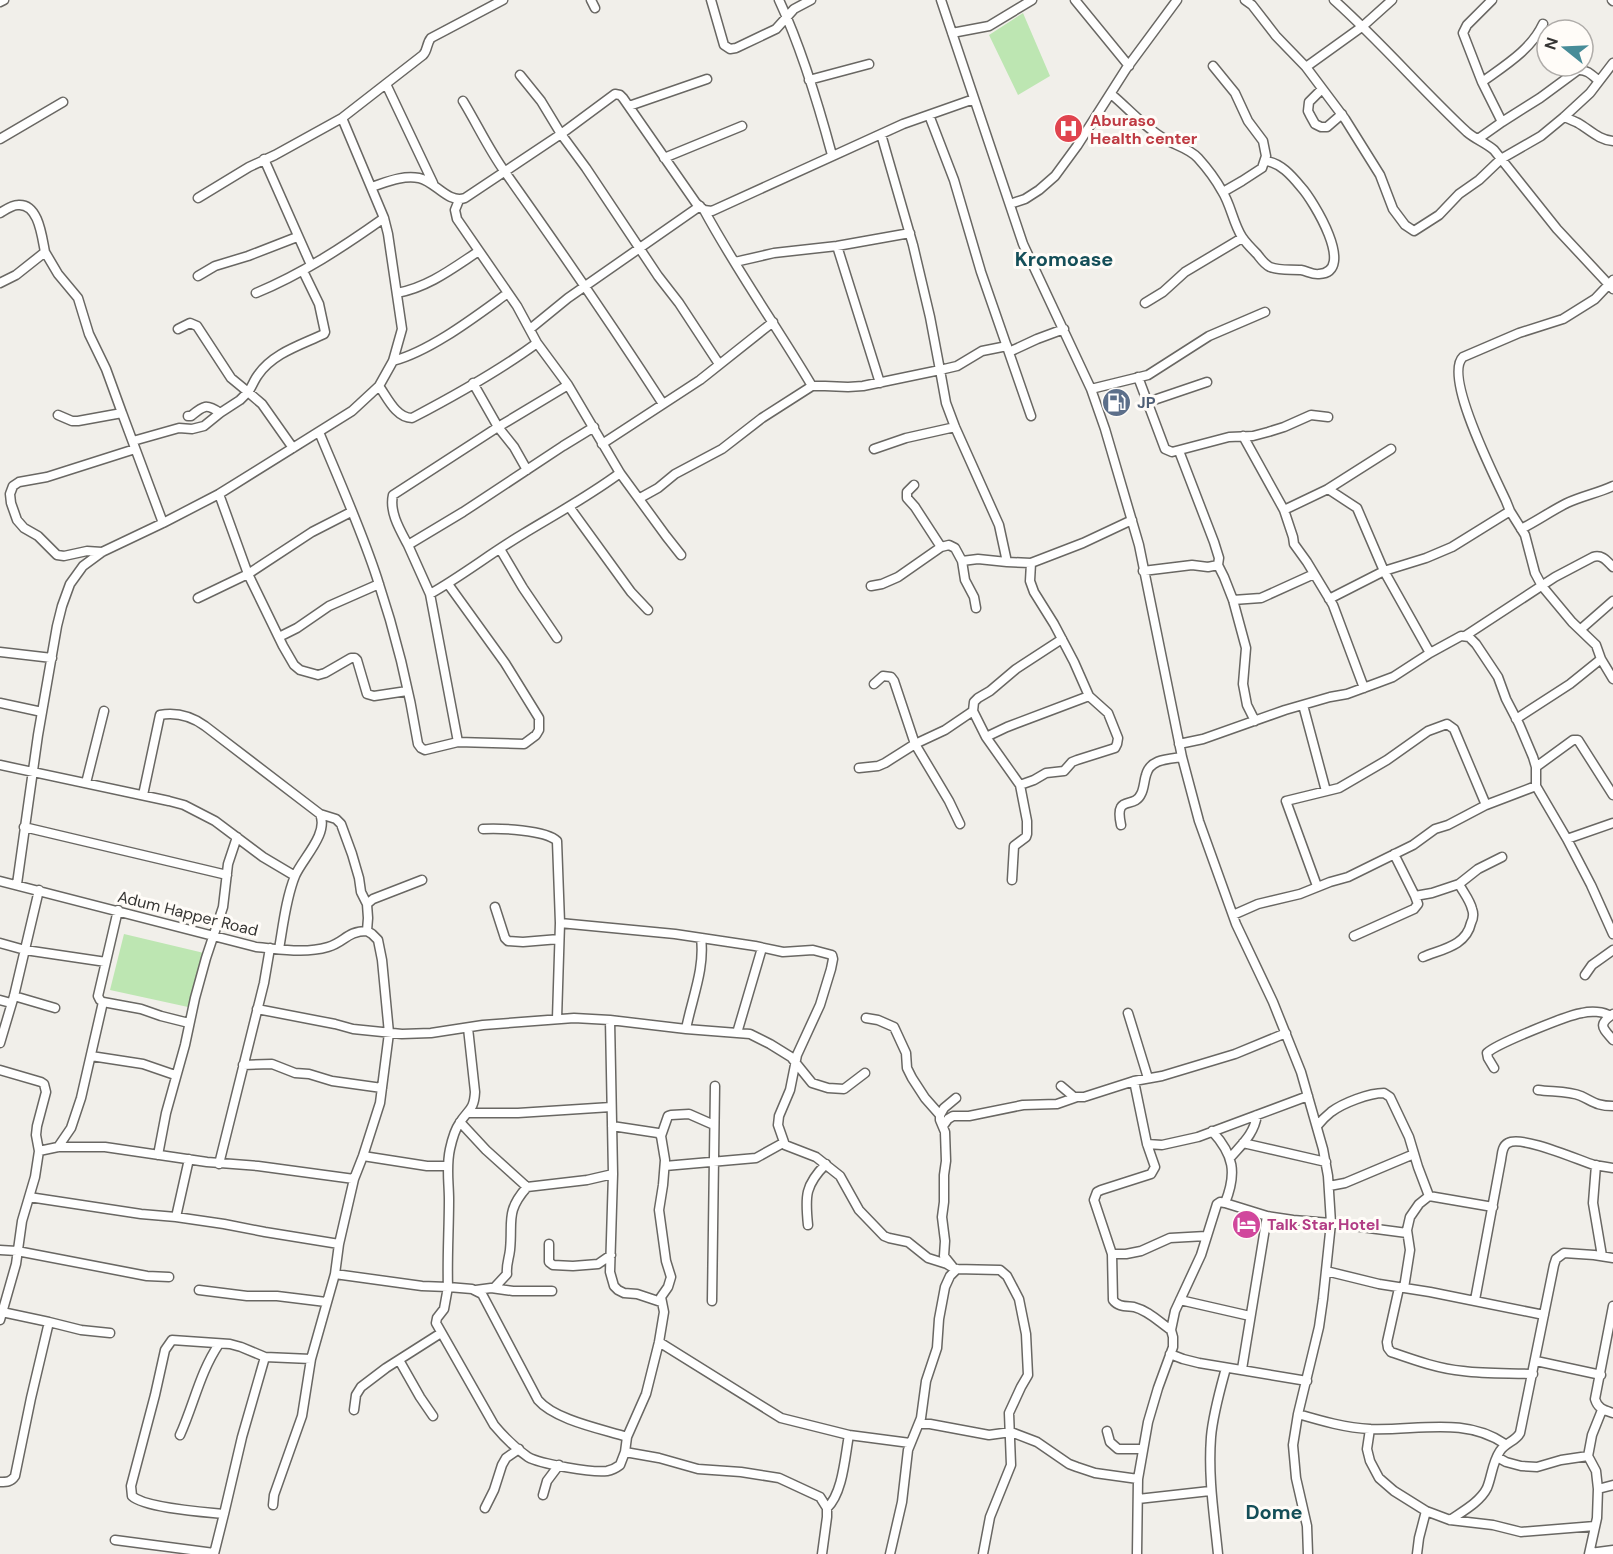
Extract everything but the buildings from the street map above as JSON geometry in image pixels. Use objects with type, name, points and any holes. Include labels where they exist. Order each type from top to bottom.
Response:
[{"type":"street","points":[[198,198],[241,171],[342,117],[425,54],[431,38],[503,0]]},
{"type":"street","points":[[711,0],[724,45],[730,49],[776,29],[800,5],[811,0]]},
{"type":"street","points":[[779,0],[787,16],[809,80],[832,155]]},
{"type":"street","points":[[941,0],[1023,244],[1064,328],[1091,389],[1105,429],[1139,545],[1179,744],[1198,821],[1233,915],[1286,1033],[1308,1096],[1326,1162],[1331,1223],[1326,1271],[1319,1327],[1293,1445],[1294,1465],[1307,1526],[1308,1554]]},
{"type":"street","points":[[952,33],[989,26],[1032,0]]},
{"type":"street","points":[[1075,0],[1129,66]]},
{"type":"street","points":[[1010,204],[1025,199],[1055,176],[1129,66],[1178,0]]},
{"type":"street","points":[[1245,0],[1252,5],[1276,36],[1306,67],[1342,114],[1376,167],[1393,209],[1405,225],[1414,231],[1439,215],[1501,159],[1541,136],[1564,117],[1590,93],[1613,63]]},
{"type":"street","points":[[1334,0],[1364,26],[1413,79],[1470,135],[1487,144],[1557,229],[1611,284],[1595,299],[1563,319],[1519,333],[1463,357],[1458,367],[1470,422],[1510,511],[1525,535],[1535,573],[1542,586],[1572,622],[1596,645],[1600,659],[1613,679]]},
{"type":"street","points":[[1306,67],[1364,26],[1392,0]]},
{"type":"street","points":[[1492,0],[1467,25],[1463,33],[1482,82],[1502,122]]},
{"type":"street","points":[[1482,82],[1524,50],[1535,38]]},
{"type":"street","points":[[809,80],[869,64]]},
{"type":"street","points":[[1213,66],[1235,93],[1248,121],[1263,141],[1265,150],[1265,161],[1262,168],[1223,192]]},
{"type":"street","points":[[1478,139],[1578,70],[1588,72],[1599,81]]},
{"type":"street","points":[[520,75],[541,101],[561,134],[719,364]]},
{"type":"street","points":[[629,106],[707,79]]},
{"type":"street","points":[[386,84],[433,183]]},
{"type":"street","points":[[1322,89],[1309,102],[1308,111],[1315,124],[1321,128],[1327,127],[1342,114]]},
{"type":"street","points":[[371,187],[401,177],[422,178],[433,183],[452,199],[465,198],[561,134],[615,94],[620,95],[702,208],[812,386]]},
{"type":"street","points":[[1111,94],[1162,138],[1198,157],[1223,192],[1242,238],[1266,265],[1321,275],[1330,269],[1335,255],[1318,212],[1295,180],[1275,163],[1265,161]]},
{"type":"street","points":[[702,208],[711,211],[719,208],[881,134],[974,99]]},
{"type":"street","points":[[463,101],[505,172],[615,329],[663,404]]},
{"type":"street","points":[[0,139],[63,102]]},
{"type":"street","points":[[929,115],[954,180],[981,272],[1031,416]]},
{"type":"street","points":[[17,884],[24,827],[57,626],[70,585],[82,566],[102,552],[219,494],[352,411],[379,386],[393,361],[402,329],[398,293],[384,218],[342,117]]},
{"type":"street","points":[[1564,117],[1600,137],[1613,141]]},
{"type":"street","points":[[664,158],[742,126]]},
{"type":"street","points":[[881,134],[910,233],[930,317],[946,403],[999,525],[1006,562]]},
{"type":"street","points":[[102,552],[87,551],[64,556],[57,555],[17,520],[11,503],[10,494],[13,486],[19,482],[47,477],[180,428],[204,426],[240,400],[268,364],[285,352],[325,332],[319,304],[297,237],[264,159]]},
{"type":"street","points":[[459,200],[455,210],[457,219],[517,306],[537,343],[568,385],[620,473],[681,555]]},
{"type":"street","points":[[1,210],[18,205],[27,206],[34,212],[45,252],[58,274],[78,298],[163,523]]},
{"type":"street","points":[[530,329],[639,247],[702,208]]},
{"type":"street","points":[[256,293],[325,258],[384,218]]},
{"type":"street","points":[[735,262],[774,253],[837,246],[910,233]]},
{"type":"street","points":[[198,276],[215,266],[297,237]]},
{"type":"street","points":[[1144,303],[1162,292],[1185,272],[1242,238]]},
{"type":"street","points":[[837,246],[880,383]]},
{"type":"street","points":[[398,293],[412,291],[426,285],[479,251]]},
{"type":"street","points":[[0,283],[45,252]]},
{"type":"street","points":[[393,361],[435,343],[508,293]]},
{"type":"street","points":[[1091,389],[1148,375],[1209,336],[1265,312]]},
{"type":"street","points":[[602,444],[700,380],[773,322]]},
{"type":"street","points":[[178,329],[190,323],[197,326],[231,378],[262,404],[293,448]]},
{"type":"street","points":[[640,498],[675,474],[722,449],[762,418],[812,386],[848,387],[880,383],[940,370],[957,366],[982,351],[1008,349],[1064,328]]},
{"type":"street","points":[[379,386],[402,416],[412,418],[521,355],[537,343]]},
{"type":"street","points":[[1138,377],[1165,449],[1172,452],[1229,437],[1253,436],[1284,427],[1311,415],[1328,417]]},
{"type":"street","points":[[1148,402],[1207,382]]},
{"type":"street","points":[[474,383],[498,427],[514,447],[527,470]]},
{"type":"street","points":[[459,742],[430,594],[394,514],[393,495],[568,385]]},
{"type":"street","points":[[188,416],[207,406],[220,413]]},
{"type":"street","points":[[58,415],[78,422],[122,413]]},
{"type":"street","points":[[408,545],[594,427]]},
{"type":"street","points":[[874,449],[906,438],[955,427]]},
{"type":"street","points":[[319,432],[379,584],[407,691],[418,744],[425,750],[459,742],[524,744],[536,735],[540,726],[539,718],[505,663],[448,584]]},
{"type":"street","points":[[1243,436],[1284,510],[1294,544],[1333,605],[1364,688]]},
{"type":"street","points":[[1284,510],[1328,489],[1391,449]]},
{"type":"street","points":[[1179,451],[1214,542],[1219,558],[1218,565],[1233,600],[1246,648],[1243,684],[1247,705],[1255,721]]},
{"type":"street","points":[[430,594],[521,535],[593,494],[620,473]]},
{"type":"street","points":[[914,485],[908,492],[907,498],[941,547]]},
{"type":"street","points":[[1521,529],[1582,496],[1613,486]]},
{"type":"street","points":[[1328,489],[1357,508],[1384,572],[1430,652]]},
{"type":"street","points":[[219,494],[248,574],[294,665],[309,674],[318,675],[355,658],[367,694],[374,696],[407,691]]},
{"type":"street","points":[[570,508],[631,592],[648,610]]},
{"type":"street","points":[[1329,599],[1384,572],[1452,547],[1510,511]]},
{"type":"street","points":[[198,598],[248,574],[312,532],[351,512]]},
{"type":"street","points":[[962,561],[978,558],[1031,563],[1083,543],[1132,520]]},
{"type":"street","points":[[871,586],[898,577],[941,547],[949,545],[956,548],[962,561],[965,580],[974,597],[976,608]]},
{"type":"street","points":[[500,549],[557,638]]},
{"type":"street","points":[[1179,744],[1203,739],[1285,710],[1347,694],[1393,677],[1430,652],[1465,636],[1555,577],[1598,556],[1613,567]]},
{"type":"street","points":[[1020,785],[1046,773],[1064,771],[1072,762],[1115,748],[1118,738],[1108,713],[1089,696],[1062,639],[1034,592],[1030,581],[1031,563]]},
{"type":"street","points":[[1143,571],[1192,565],[1208,567],[1218,565]]},
{"type":"street","points":[[1233,600],[1261,597],[1314,574]]},
{"type":"street","points":[[279,637],[297,628],[329,606],[379,584]]},
{"type":"street","points":[[1581,629],[1613,601]]},
{"type":"street","points":[[1465,636],[1476,644],[1493,670],[1536,767],[1536,786],[1591,885],[1613,934]]},
{"type":"street","points":[[1012,880],[1014,846],[1027,834],[1027,821],[1020,785],[986,737],[973,711],[974,702],[1016,669],[1062,639]]},
{"type":"street","points":[[0,652],[52,658]]},
{"type":"street","points":[[1516,719],[1570,684],[1600,659]]},
{"type":"street","points":[[874,684],[883,676],[891,677],[894,681],[915,744],[945,792],[960,825]]},
{"type":"street","points":[[986,737],[1089,696]]},
{"type":"street","points":[[0,703],[42,712]]},
{"type":"street","points":[[1303,705],[1326,791]]},
{"type":"street","points":[[86,783],[104,711]]},
{"type":"street","points":[[859,768],[885,763],[915,744],[945,730],[973,711]]},
{"type":"street","points":[[143,795],[160,715],[183,715],[205,726],[320,814],[336,819],[341,824],[355,863],[361,892],[367,904],[367,931],[378,940],[382,960],[388,1033],[382,1088],[374,1126],[354,1179],[334,1274],[311,1359],[302,1416],[274,1495],[273,1505]]},
{"type":"street","points":[[1317,886],[1286,801],[1339,788],[1387,760],[1428,731],[1447,724],[1454,729],[1486,805]]},
{"type":"street","points":[[1536,767],[1573,740],[1578,740],[1613,795]]},
{"type":"street","points":[[1121,825],[1118,814],[1120,808],[1123,804],[1136,800],[1141,795],[1150,766],[1182,757]]},
{"type":"street","points":[[0,765],[184,805],[215,821],[263,857],[295,876]]},
{"type":"street","points":[[1233,915],[1258,904],[1300,894],[1317,886],[1348,877],[1413,844],[1430,832],[1486,805],[1536,786]]},
{"type":"street","points":[[219,1164],[257,1009],[290,893],[295,876],[319,835],[322,825],[320,814]]},
{"type":"street","points":[[1567,839],[1612,824]]},
{"type":"street","points":[[24,827],[227,875]]},
{"type":"street","points":[[483,829],[514,830],[554,838],[558,847],[560,923],[557,1020]]},
{"type":"street","points":[[158,1155],[166,1113],[195,998],[223,907],[228,864],[237,837]]},
{"type":"street","points":[[1354,936],[1414,909],[1418,904],[1394,854]]},
{"type":"street","points":[[1415,896],[1459,884],[1502,857]]},
{"type":"street","name":"Adum Happer Road","points":[[0,880],[256,947],[299,951],[326,948],[335,945],[356,931],[367,931]]},
{"type":"street","points":[[367,904],[373,899],[422,880]]},
{"type":"street","points":[[1423,957],[1456,944],[1465,938],[1469,930],[1473,914],[1472,907],[1459,884]]},
{"type":"street","points":[[0,1043],[39,890]]},
{"type":"street","points":[[495,907],[508,941],[559,939]]},
{"type":"street","points":[[118,910],[98,996],[100,1000],[189,1023]]},
{"type":"street","points":[[560,923],[702,938],[783,952],[813,950],[832,955],[831,969],[819,1005],[797,1055],[790,1090],[779,1116],[778,1125],[783,1143],[787,1147],[804,1152],[826,1164],[844,1182],[859,1210],[884,1236],[908,1242],[928,1258],[956,1269],[1000,1270],[1007,1276],[1019,1299],[1026,1334],[1029,1372],[1009,1413],[1011,1465],[990,1517],[983,1554]]},
{"type":"street","points":[[686,1029],[701,968],[702,938]]},
{"type":"street","points":[[0,943],[25,950],[106,962]]},
{"type":"street","points":[[737,1033],[762,948]]},
{"type":"street","points":[[1585,975],[1593,965],[1613,950]]},
{"type":"street","points":[[0,1000],[12,999],[55,1008]]},
{"type":"street","points":[[58,1147],[71,1128],[103,1002]]},
{"type":"street","points":[[257,1009],[353,1029],[388,1033],[431,1032],[483,1025],[574,1018],[750,1034],[788,1055],[812,1083],[828,1088],[844,1089],[865,1073]]},
{"type":"street","points":[[1494,1068],[1488,1058],[1489,1050],[1582,1013],[1604,1012],[1611,1015],[1604,1022],[1603,1029],[1613,1040]]},
{"type":"street","points":[[1128,1013],[1148,1078]]},
{"type":"street","points":[[866,1018],[894,1027],[906,1053],[907,1068],[912,1078],[924,1098],[940,1114],[945,1132],[946,1161],[942,1217],[944,1256],[956,1269]]},
{"type":"street","points":[[610,1020],[613,1173],[610,1272],[614,1286],[618,1290],[661,1302]]},
{"type":"street","points":[[468,1028],[475,1092],[473,1107],[455,1132],[447,1166],[448,1287],[444,1309],[436,1323],[494,1425],[505,1438],[530,1458],[600,1471],[611,1471],[620,1465],[627,1437],[646,1394],[664,1312],[661,1297],[671,1277],[666,1261],[659,1210],[665,1166],[661,1136],[670,1114],[689,1114],[714,1125]]},
{"type":"street","points":[[1061,1086],[1071,1095],[1084,1097],[1234,1054],[1286,1033]]},
{"type":"street","points":[[91,1056],[143,1064],[175,1075]]},
{"type":"street","points":[[243,1065],[272,1064],[296,1073],[309,1074],[332,1081],[382,1088]]},
{"type":"street","points":[[0,1070],[30,1077],[44,1084],[46,1092],[36,1135],[39,1151],[35,1177],[22,1221],[16,1264],[1,1316],[49,1322],[81,1330],[110,1332]]},
{"type":"street","points":[[1134,1081],[1155,1167],[1151,1174],[1097,1192],[1094,1200],[1112,1254],[1114,1303],[1147,1311],[1171,1330]]},
{"type":"street","points":[[712,1301],[715,1086]]},
{"type":"street","points":[[1538,1090],[1581,1096],[1601,1105],[1613,1106]]},
{"type":"street","points":[[1317,1126],[1331,1112],[1350,1102],[1384,1093],[1390,1097],[1409,1137],[1429,1196]]},
{"type":"street","points":[[1148,1144],[1162,1145],[1198,1137],[1308,1096]]},
{"type":"street","points":[[943,1126],[953,1116],[969,1116],[1023,1105],[1057,1104],[1078,1097]]},
{"type":"street","points":[[940,1114],[956,1098]]},
{"type":"street","points":[[469,1113],[519,1113],[611,1107]]},
{"type":"street","points":[[1230,1158],[1251,1135],[1257,1115]]},
{"type":"street","points":[[460,1122],[486,1150],[527,1187]]},
{"type":"street","points":[[612,1126],[658,1132],[661,1136]]},
{"type":"street","points":[[1212,1131],[1222,1142],[1230,1158],[1231,1187],[1225,1203]]},
{"type":"street","points":[[1474,1300],[1503,1149],[1506,1144],[1510,1142],[1534,1144],[1596,1165],[1613,1168]]},
{"type":"street","points":[[665,1166],[756,1158],[783,1143]]},
{"type":"street","points":[[1243,1143],[1326,1162]]},
{"type":"street","points":[[39,1151],[58,1147],[105,1148],[354,1179]]},
{"type":"street","points":[[1329,1186],[1344,1183],[1414,1154]]},
{"type":"street","points":[[363,1156],[427,1166],[447,1166]]},
{"type":"street","points":[[176,1217],[189,1159]]},
{"type":"street","points":[[808,1225],[808,1191],[813,1179],[826,1164]]},
{"type":"street","points":[[1596,1165],[1593,1203],[1602,1256]]},
{"type":"street","points":[[494,1288],[507,1274],[513,1208],[516,1199],[527,1187],[587,1180],[613,1173]]},
{"type":"street","points":[[1429,1196],[1493,1207]]},
{"type":"street","points":[[1429,1196],[1411,1213],[1407,1233],[1410,1250],[1388,1348],[1391,1352],[1460,1371],[1533,1374]]},
{"type":"street","points":[[29,1197],[176,1217],[339,1244]]},
{"type":"street","points":[[1137,1554],[1138,1479],[1153,1404],[1170,1354],[1175,1311],[1201,1255],[1217,1204],[1225,1203],[1267,1216],[1293,1220],[1407,1233]]},
{"type":"street","points":[[1242,1370],[1267,1216]]},
{"type":"street","points":[[1112,1254],[1141,1251],[1170,1238],[1206,1236]]},
{"type":"street","points":[[549,1244],[549,1262],[553,1265],[598,1264],[611,1255]]},
{"type":"street","points":[[0,1250],[17,1251],[147,1276],[169,1277]]},
{"type":"street","points":[[1450,1520],[1484,1492],[1497,1457],[1505,1444],[1515,1439],[1520,1432],[1554,1265],[1559,1256],[1563,1253],[1613,1258]]},
{"type":"street","points":[[890,1554],[902,1502],[910,1443],[919,1424],[926,1381],[937,1348],[945,1287],[956,1269]]},
{"type":"street","points":[[1326,1271],[1544,1315]]},
{"type":"street","points":[[334,1274],[422,1286],[476,1290],[494,1288],[513,1291],[552,1291]]},
{"type":"street","points":[[200,1290],[326,1302]]},
{"type":"street","points":[[476,1290],[482,1294],[490,1307],[538,1400],[543,1405],[568,1418],[627,1437]]},
{"type":"street","points":[[1180,1300],[1250,1316]]},
{"type":"street","points":[[1613,1306],[1595,1399],[1602,1410],[1613,1413]]},
{"type":"street","points":[[0,1482],[12,1480],[17,1469],[30,1398],[49,1322]]},
{"type":"street","points":[[354,1410],[356,1395],[361,1387],[441,1333]]},
{"type":"street","points":[[224,1514],[158,1505],[135,1499],[132,1496],[131,1491],[165,1350],[172,1340],[241,1347],[265,1357],[311,1359]]},
{"type":"street","points":[[659,1342],[781,1418],[849,1435],[910,1443]]},
{"type":"street","points":[[180,1435],[195,1400],[208,1360],[219,1344]]},
{"type":"street","points":[[1170,1354],[1226,1368],[1307,1381]]},
{"type":"street","points":[[115,1540],[214,1553],[242,1437],[265,1357]]},
{"type":"street","points":[[399,1360],[433,1416]]},
{"type":"street","points":[[1536,1360],[1601,1375]]},
{"type":"street","points":[[1218,1554],[1210,1491],[1211,1439],[1212,1425],[1226,1368]]},
{"type":"street","points":[[1602,1410],[1592,1435],[1588,1456],[1596,1471],[1598,1489],[1590,1553],[1613,1550]]},
{"type":"street","points":[[1298,1414],[1333,1424],[1370,1429],[1467,1428],[1487,1433],[1505,1444]]},
{"type":"street","points":[[919,1424],[989,1435],[1011,1432],[1037,1442],[1065,1462],[1077,1467],[1095,1473],[1138,1479]]},
{"type":"street","points":[[1370,1429],[1367,1449],[1370,1461],[1379,1478],[1394,1491],[1426,1511],[1450,1520],[1493,1525],[1521,1532],[1595,1526]]},
{"type":"street","points":[[1107,1431],[1110,1442],[1118,1449],[1143,1449]]},
{"type":"street","points":[[822,1554],[827,1508],[835,1497],[839,1485],[849,1435]]},
{"type":"street","points":[[485,1508],[506,1458],[519,1449]]},
{"type":"street","points":[[625,1452],[659,1458],[698,1469],[779,1478],[820,1497],[827,1508]]},
{"type":"street","points":[[1497,1457],[1506,1462],[1537,1467],[1588,1456]]},
{"type":"street","points":[[543,1495],[547,1481],[559,1465]]},
{"type":"street","points":[[1598,1489],[1613,1485]]},
{"type":"street","points":[[1138,1499],[1210,1491]]},
{"type":"street","points":[[1418,1554],[1419,1538],[1426,1511]]},
{"type":"green space","points":[[1023,13],[1050,76],[1018,95],[989,35]]},
{"type":"green space","points":[[124,934],[204,953],[188,1007],[110,990]]},
{"type":"place","name":"Aburaso Health center","points":[[1069,129]]},
{"type":"place","name":"JP","points":[[1116,402]]},
{"type":"place","name":"Talk Star Hotel","points":[[1246,1224]]},
{"type":"district","name":"Kromoase","points":[[1064,259]]},
{"type":"district","name":"Dome","points":[[1274,1512]]}]
